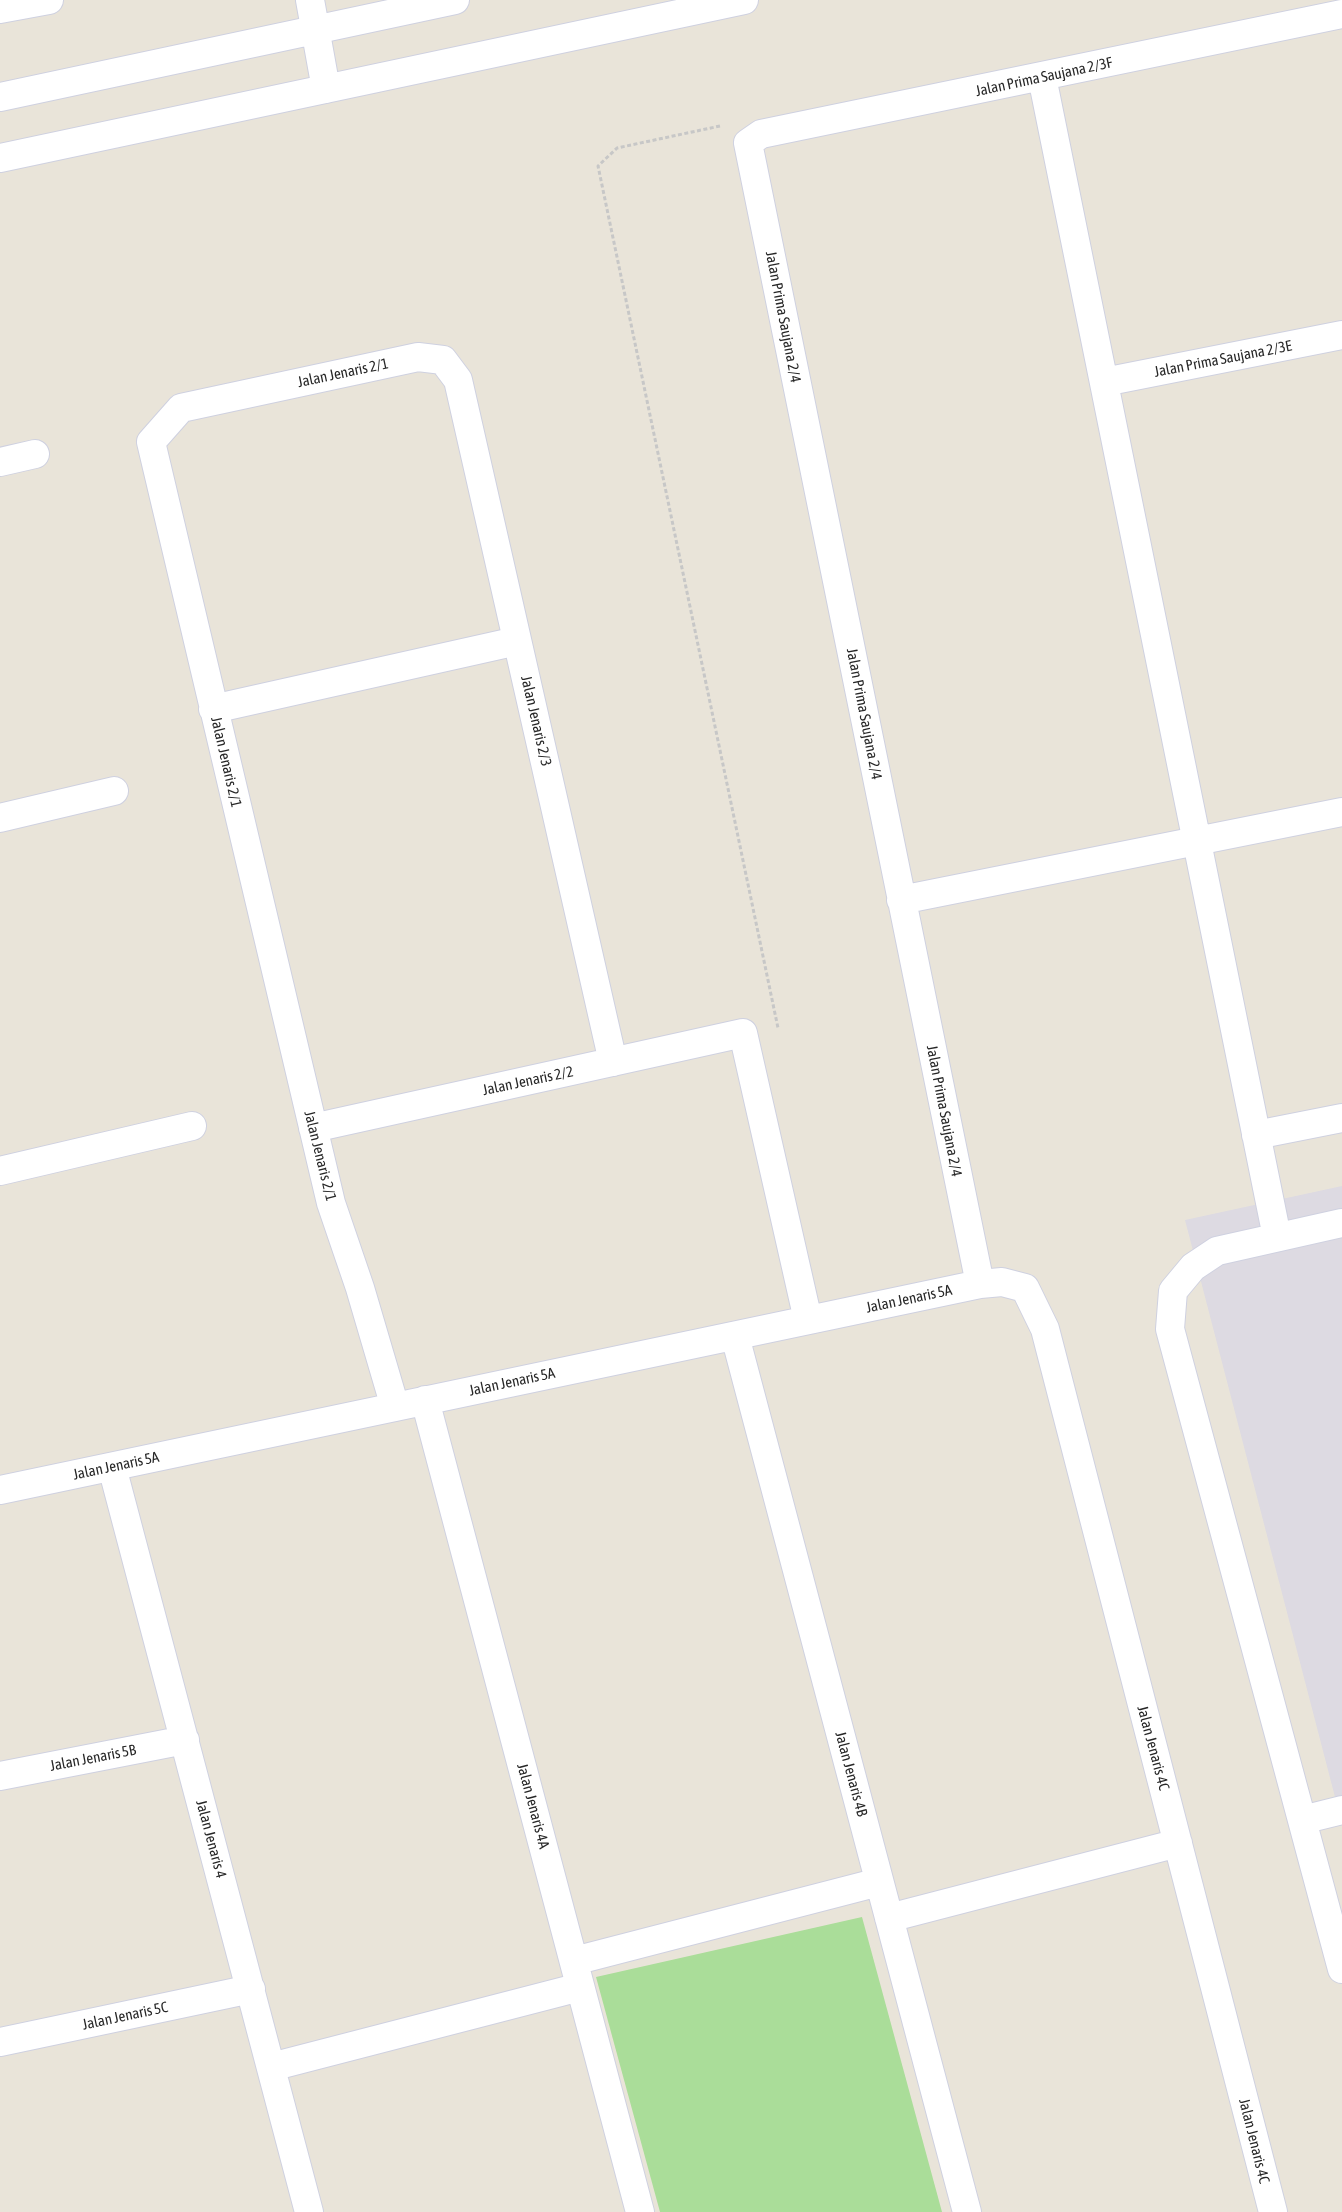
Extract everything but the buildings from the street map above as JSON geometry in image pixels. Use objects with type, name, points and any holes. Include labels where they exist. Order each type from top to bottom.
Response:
[{"type":"street","points":[[0,9],[49,0]]},
{"type":"street","points":[[310,0],[326,89]]},
{"type":"street","points":[[0,97],[455,0]]},
{"type":"street","points":[[0,158],[744,0]]},
{"type":"street","name":"Jalan Prima Saujana 2/3F","points":[[748,143],[761,134],[1342,14]]},
{"type":"street","points":[[1042,77],[1277,1237]]},
{"type":"street","name":"Jalan Prima Saujana 2/4","points":[[748,143],[980,1284]]},
{"type":"street","name":"Jalan Prima Saujana 2/3E","points":[[1104,382],[1342,336]]},
{"type":"street","name":"Jalan Jenaris 2/1","points":[[395,1407],[360,1288],[331,1203],[150,442],[181,408],[418,357],[443,360],[458,380]]},
{"type":"street","name":"Jalan Jenaris 2/3","points":[[458,380],[613,1062]]},
{"type":"street","points":[[0,462],[35,454]]},
{"type":"street","points":[[213,709],[517,641]]},
{"type":"street","points":[[0,818],[114,791]]},
{"type":"street","points":[[901,900],[1342,812]]},
{"type":"street","name":"Jalan Jenaris 2/2","points":[[313,1128],[743,1033],[808,1320]]},
{"type":"street","points":[[1256,1135],[1342,1118]]},
{"type":"street","points":[[0,1171],[192,1126]]},
{"type":"street","points":[[1342,1223],[1217,1251],[1193,1267],[1173,1291],[1170,1329],[1342,1969]]},
{"type":"street","name":"Jalan Jenaris 5A","points":[[0,1490],[980,1284],[1002,1282],[1025,1288]]},
{"type":"street","name":"Jalan Jenaris 4C","points":[[1025,1288],[1045,1329],[1273,2212]]},
{"type":"street","name":"Jalan Jenaris 4B","points":[[735,1336],[967,2212]]},
{"type":"street","name":"Jalan Jenaris 4A","points":[[425,1400],[640,2212]]},
{"type":"street","name":"Jalan Jenaris 4","points":[[112,1466],[310,2212]]},
{"type":"street","name":"Jalan Jenaris 5B","points":[[0,1776],[185,1740]]},
{"type":"street","points":[[1302,1820],[1342,1810]]},
{"type":"street","points":[[889,1918],[1178,1843]]},
{"type":"street","points":[[574,1961],[879,1882]]},
{"type":"street","points":[[271,2066],[580,1987]]},
{"type":"street","name":"Jalan Jenaris 5C","points":[[0,2042],[251,1989]]},
{"type":"path","points":[[748,143],[727,124],[617,148],[598,166],[779,1032]]},
{"type":"shaded area","points":[[1342,1186],[1342,1824],[1185,1220]]},
{"type":"green space","points":[[862,1917],[942,2212],[660,2212],[596,1977]]}]
